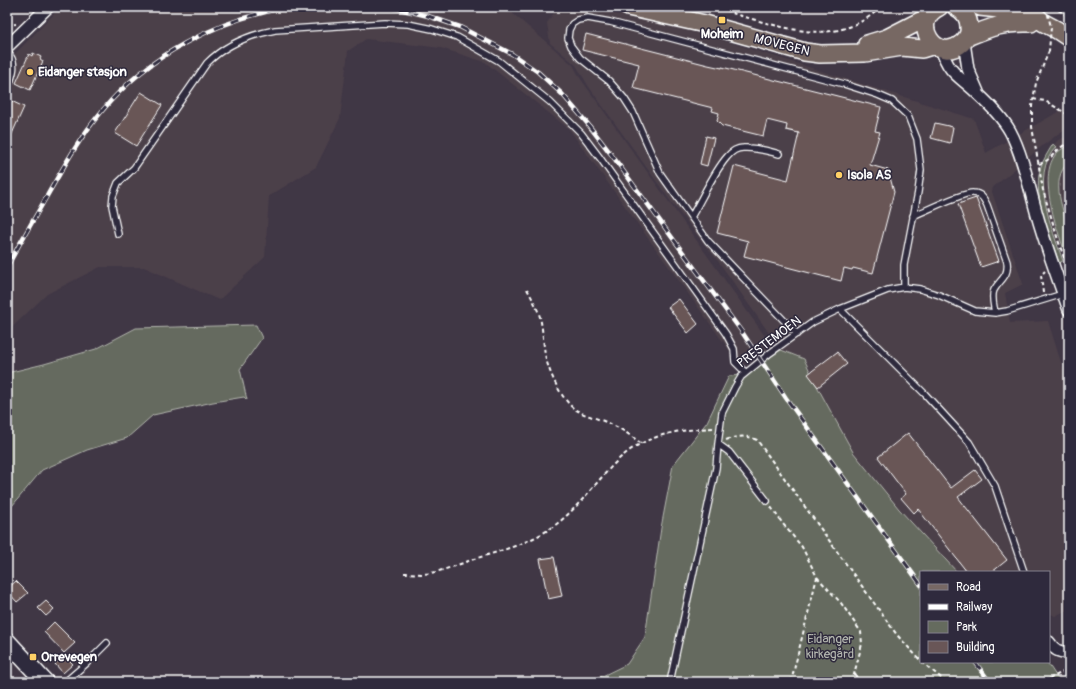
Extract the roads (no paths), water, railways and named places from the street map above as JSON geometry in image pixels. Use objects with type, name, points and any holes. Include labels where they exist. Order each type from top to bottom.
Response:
[{"type":"main road","name":"MOVEGEN","points":[[628,7],[705,24],[805,52],[820,54],[843,52],[865,53],[902,47],[922,49],[938,46],[953,48],[966,39]]},
{"type":"main road","points":[[980,7],[1025,12],[1036,16],[1045,15]]},
{"type":"main road","points":[[963,8],[970,25],[966,39]]},
{"type":"main road","name":"MOVEGEN","points":[[843,52],[887,38],[932,11]]},
{"type":"main road","points":[[932,11],[926,29],[927,35],[938,46]]},
{"type":"main road","points":[[1045,15],[1058,30],[1069,38]]},
{"type":"main road","points":[[966,39],[993,27],[1045,15]]},
{"type":"main road","points":[[7,642],[45,682]]},
{"type":"street","points":[[7,47],[48,7]]},
{"type":"street","points":[[966,39],[968,69],[979,94]]},
{"type":"street","points":[[938,46],[950,68],[959,78],[979,94],[1002,119],[1015,141],[1038,219],[1069,310]]},
{"type":"street","points":[[1050,643],[1055,650],[1062,653],[1069,652]]},
{"type":"lane","points":[[797,334],[708,241],[660,173],[633,112],[624,98],[609,81],[580,58],[571,46],[568,38],[569,30],[572,24],[578,20],[588,18],[610,22],[844,84],[878,94],[892,101],[908,116],[917,139],[921,170],[904,265],[904,287]]},
{"type":"lane","points":[[118,234],[112,206],[113,196],[118,184],[134,168],[207,63],[217,53],[243,39],[275,30],[385,23],[408,24],[432,29],[457,36],[500,61],[566,116],[600,158],[722,328],[734,349],[735,362],[745,372]]},
{"type":"lane","points":[[7,52],[12,56],[14,65],[12,78],[7,90]]},
{"type":"lane","points":[[691,217],[721,166],[728,156],[734,151],[742,148],[751,148],[779,154]]},
{"type":"lane","points":[[913,216],[964,195],[974,193],[982,197],[987,205],[1007,262],[1008,270],[994,291],[992,297],[995,313]]},
{"type":"lane","name":"PRESTEMOEN","points":[[670,682],[716,468],[722,413],[735,387],[745,372],[813,322],[840,309],[888,290],[904,287],[920,288],[975,311],[995,313],[1007,311],[1063,294]]},
{"type":"lane","points":[[840,309],[925,394],[969,442],[995,486],[1024,571]]},
{"type":"lane","points":[[718,444],[729,452],[767,501]]},
{"type":"lane","points":[[65,682],[88,663],[107,643]]},
{"type":"railway","points":[[7,267],[79,141],[102,111],[120,91],[141,73],[186,42],[236,20],[289,7]]},
{"type":"railway","points":[[391,7],[428,16],[460,27],[512,54],[538,72],[562,94],[611,154],[742,332],[786,398],[920,584]]},
{"type":"railway","points":[[976,663],[990,682]]},
{"type":"place","name":"Moheim","points":[[722,20]]},
{"type":"place","name":"Eidanger stasjon","points":[[30,72]]},
{"type":"place","name":"Isola AS","points":[[839,175]]},
{"type":"place","name":"Orrevegen","points":[[33,657]]},
{"type":"park label","name":"Eidanger kirkegård","points":[[830,646]]}]
